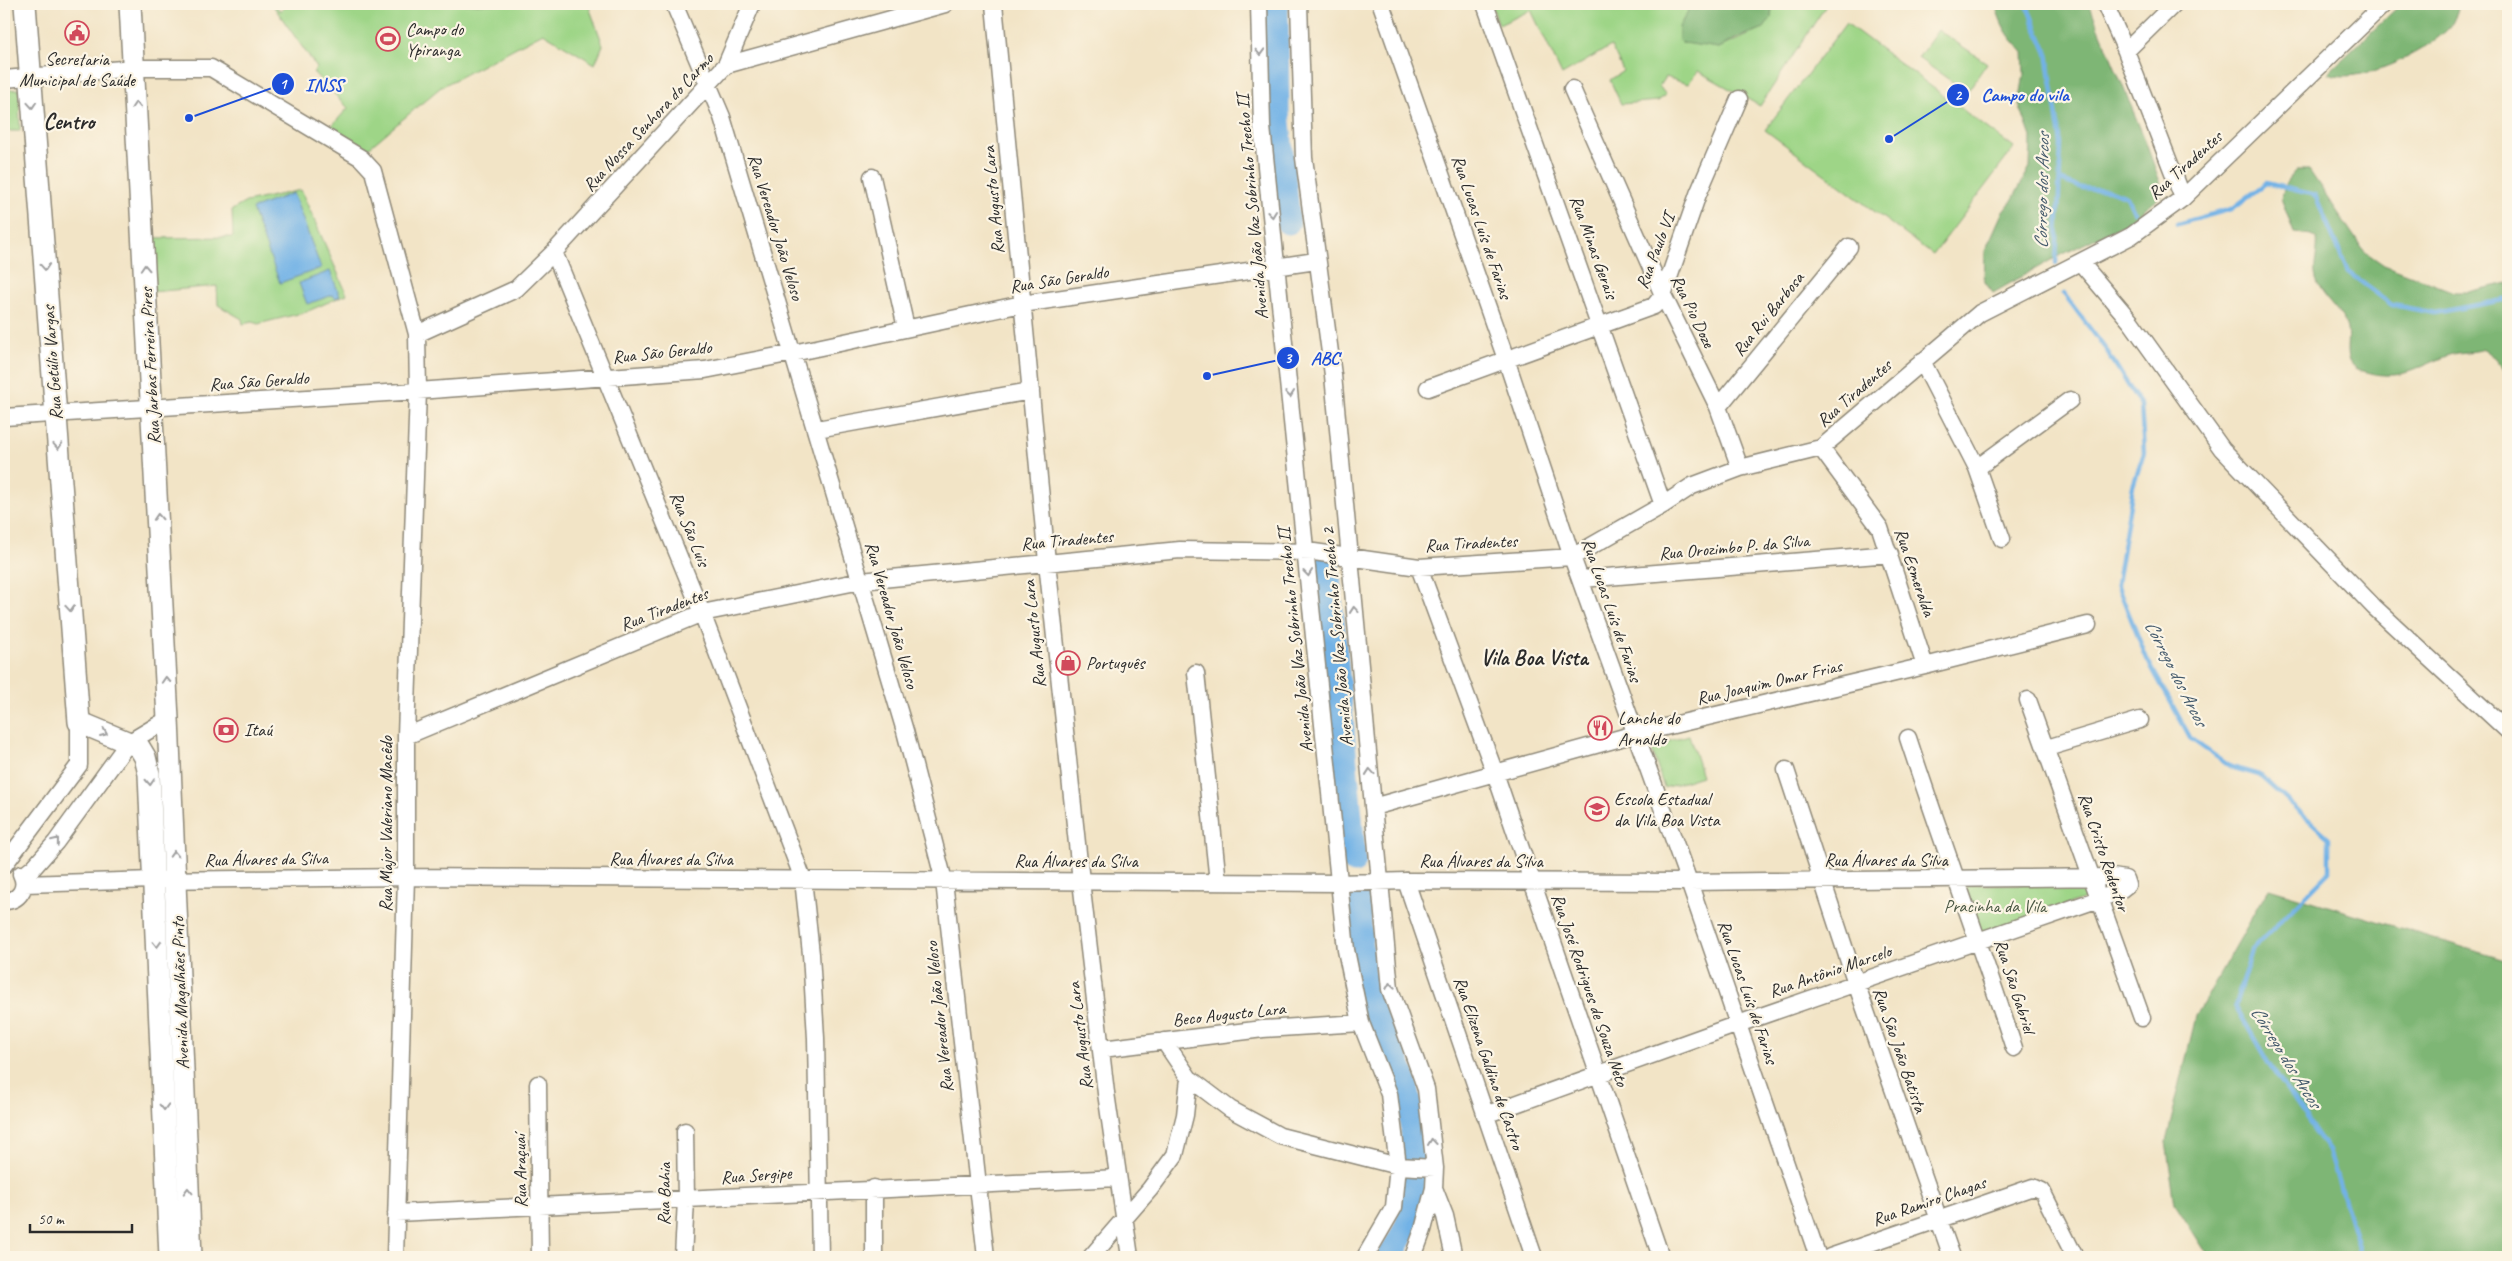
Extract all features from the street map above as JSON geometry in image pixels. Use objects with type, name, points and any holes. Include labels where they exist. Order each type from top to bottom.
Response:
[{"type":"main road","name":"Rua Getúlio Vargas","points":[[24,4],[79,722]]},
{"type":"main road","name":"Rua Jarbas Ferreira Pires","points":[[130,4],[169,723]]},
{"type":"main road","points":[[79,722],[128,743]]},
{"type":"main road","name":"Avenida Magalhães Pinto","points":[[169,723],[175,880],[175,1140],[170,1257]]},
{"type":"main road","name":"Avenida Magalhães Pinto","points":[[128,743],[139,747],[145,757],[149,774],[154,880],[175,1140],[190,1257]]},
{"type":"street","name":"Rua Vereador João Veloso","points":[[674,4],[722,117],[817,429],[905,731],[944,881],[986,1257]]},
{"type":"street","points":[[726,65],[752,4]]},
{"type":"street","name":"Rua Nossa Senhora do Carmo","points":[[417,334],[516,289],[554,252],[707,83],[726,65],[945,4]]},
{"type":"street","name":"Rua Augusto Lara","points":[[994,4],[1047,562],[1081,881],[1118,1178],[1126,1218],[1130,1257]]},
{"type":"street","name":"Avenida João Vaz Sobrinho Trecho II","points":[[1259,4],[1262,127],[1310,552],[1342,883],[1346,950],[1361,1022],[1389,1094],[1402,1167],[1394,1207],[1365,1257]]},
{"type":"street","name":"Avenida João Vaz Sobrinho Trecho 2","points":[[1299,4],[1304,158],[1316,261],[1333,375],[1342,556],[1373,807],[1375,882],[1390,989],[1426,1090],[1434,1188],[1423,1230],[1412,1257]]},
{"type":"street","name":"Rua Lucas Luís de Farias","points":[[1381,4],[1506,359],[1572,557],[1582,579],[1635,734],[1689,882],[1818,1257]]},
{"type":"street","name":"Rua Minas Gerais","points":[[1485,4],[1601,325],[1663,505]]},
{"type":"street","points":[[2105,4],[2126,51],[2183,198]]},
{"type":"street","points":[[2126,51],[2174,4]]},
{"type":"street","name":"Rua Tiradentes","points":[[406,736],[702,613],[861,581],[1180,550],[1310,552],[1420,567],[1572,557],[1663,505],[1692,486],[1740,468],[1822,448],[1980,313],[2131,236],[2183,198],[2384,4]]},
{"type":"street","name":"Rua Major Valeriano Macêdo","points":[[4,79],[134,68],[211,68],[361,158],[372,171],[417,334],[418,391],[406,736],[406,877],[395,1257]]},
{"type":"street","name":"Rua Pio Doze","points":[[1572,89],[1663,295],[1718,407],[1740,468]]},
{"type":"street","name":"Rua Paulo VI","points":[[1428,388],[1654,306],[1663,295],[1698,194],[1739,99]]},
{"type":"street","points":[[872,177],[906,328]]},
{"type":"street","name":"Rua Rui Barbosa","points":[[1718,407],[1849,247]]},
{"type":"street","name":"Rua São Luis","points":[[554,252],[702,613],[803,879],[811,954],[816,1038],[819,1192]]},
{"type":"street","name":"Rua São Geraldo","points":[[4,417],[418,391],[704,370],[793,354],[1022,304],[1316,261]]},
{"type":"street","points":[[2081,263],[2132,322],[2222,449],[2374,607],[2508,731]]},
{"type":"street","points":[[1922,361],[1977,468],[2002,539]]},
{"type":"street","points":[[817,429],[1031,391]]},
{"type":"street","points":[[1977,468],[2070,400]]},
{"type":"street","name":"Rua Esmeralda","points":[[1822,448],[1880,528],[1925,666]]},
{"type":"street","name":"Rua Orozimbo P. da Silva","points":[[1582,579],[1890,554]]},
{"type":"street","name":"Rua José Rodrigues de Souza Neto","points":[[1420,567],[1495,773],[1661,1257]]},
{"type":"street","name":"Rua Joaquim Omar Frias","points":[[1373,807],[1635,734],[1925,666],[2088,625]]},
{"type":"street","points":[[1196,673],[1218,882]]},
{"type":"street","name":"Rua Cristo Redentor","points":[[2028,700],[2142,1018]]},
{"type":"street","points":[[2046,748],[2140,720]]},
{"type":"street","name":"Rua Getúlio Vargas","points":[[4,866],[79,765],[79,722]]},
{"type":"street","points":[[6,903],[17,898],[23,880],[56,842],[128,743],[169,723]]},
{"type":"street","name":"Rua São Gabriel","points":[[1908,738],[2014,1048]]},
{"type":"street","name":"Rua São João Batista","points":[[1786,770],[1856,983],[1952,1257]]},
{"type":"street","points":[[4,866],[18,870],[23,880]]},
{"type":"street","name":"Rua Álvares da Silva","points":[[23,880],[406,877],[1342,883],[1406,881],[1689,882],[2092,878],[2122,878],[2126,881]]},
{"type":"street","name":"Rua Elizena Galdino de Castro","points":[[1406,881],[1534,1257]]},
{"type":"street","name":"Rua Antônio Marcelo","points":[[1485,1115],[1738,1024],[2118,892],[2126,885],[2126,881]]},
{"type":"street","name":"Beco Augusto Lara","points":[[1102,1049],[1263,1029],[1361,1022]]},
{"type":"street","points":[[1164,1041],[1189,1078],[1230,1109],[1280,1136],[1402,1167],[1431,1168]]},
{"type":"street","points":[[1091,1257],[1126,1218],[1175,1155],[1185,1115],[1189,1078]]},
{"type":"street","name":"Rua Araçuaí","points":[[538,1084],[541,1206],[540,1257]]},
{"type":"street","name":"Rua Bahia","points":[[683,1257],[686,1200],[685,1131]]},
{"type":"street","name":"Rua Sergipe","points":[[396,1213],[686,1200],[874,1188],[1118,1178]]},
{"type":"street","points":[[874,1188],[874,1257]]},
{"type":"street","points":[[1434,1188],[1445,1216],[1454,1257]]},
{"type":"street","name":"Rua Ramiro Chagas","points":[[1830,1257],[2027,1188],[2037,1188],[2042,1191],[2075,1257]]},
{"type":"street","points":[[819,1192],[820,1257]]},
{"type":"green space","points":[[272,4],[275,4],[280,11],[290,4],[588,4],[603,45],[595,64],[543,33],[441,87],[364,152],[329,129],[348,108],[313,72],[317,68]]},
{"type":"green space","points":[[1491,4],[1692,4],[1719,48],[1755,32],[1767,24],[1771,16],[1772,4],[1827,4],[1760,106],[1698,71],[1688,84],[1665,77],[1659,86],[1666,95],[1658,101],[1621,104],[1610,80],[1623,71],[1611,46],[1562,75],[1531,10],[1499,25]]},
{"type":"green space","points":[[1692,4],[1772,4],[1771,18],[1764,28],[1735,39],[1719,48],[1683,43],[1679,39],[1679,27]]},
{"type":"green space","points":[[1995,4],[2089,4],[2143,135],[2164,193],[2127,223],[2051,260],[1993,293],[1984,281],[1985,251],[2002,213],[2013,199],[2030,167],[2031,137],[2019,104],[2024,74],[2023,51],[2005,30]]},
{"type":"green space","points":[[2401,4],[2460,4],[2449,28],[2422,49],[2373,71],[2341,76],[2328,73]]},
{"type":"green space","points":[[1846,23],[2014,148],[1933,255],[1765,130]]},
{"type":"green space","points":[[1938,30],[1987,63],[1967,92],[1918,58]]},
{"type":"green space","points":[[19,89],[20,131],[4,131],[4,90]]},
{"type":"green space","points":[[2296,170],[2309,170],[2364,251],[2384,265],[2454,292],[2468,292],[2508,283],[2508,376],[2497,359],[2484,349],[2450,355],[2400,374],[2379,375],[2359,370],[2352,366],[2347,352],[2347,328],[2345,323],[2318,285],[2316,279],[2317,238],[2312,235],[2294,233],[2281,198],[2288,179]]},
{"type":"green space","points":[[301,190],[347,294],[306,312],[258,324],[252,322],[243,324],[242,319],[218,305],[217,286],[152,292],[149,238],[233,237],[232,210],[246,202]]},
{"type":"green space","points":[[1689,735],[1702,776],[1664,788],[1651,747]]},
{"type":"green space","name":"Pracinha da Vila","points":[[2088,883],[2091,897],[1981,934],[1965,885]]},
{"type":"green space","points":[[2269,888],[2508,961],[2508,1257],[2209,1257],[2175,1204],[2166,1142],[2196,1016]]},
{"type":"water","points":[[293,193],[321,268],[280,283],[252,209]]},
{"type":"water","points":[[330,271],[340,296],[335,298],[333,295],[307,304],[299,283]]},
{"type":"waterway","points":[[1276,4],[1277,112],[1288,222]]},
{"type":"waterway","name":"Córrego dos Arcos","points":[[2026,4],[2047,53],[2061,144],[2056,263]]},
{"type":"waterway","points":[[2060,180],[2082,188],[2109,190],[2127,197],[2134,212]]},
{"type":"waterway","points":[[2177,224],[2232,209],[2266,183],[2315,195],[2348,272],[2392,305],[2435,313],[2508,299]]},
{"type":"waterway","name":"Córrego dos Arcos","points":[[2064,294],[2107,351],[2141,406],[2144,453],[2133,486],[2117,584],[2147,659],[2191,739],[2231,767],[2259,775],[2329,838],[2329,872],[2252,950],[2235,1005],[2270,1066],[2329,1151],[2361,1257]]},
{"type":"waterway","points":[[1327,565],[1354,861]]},
{"type":"waterway","points":[[1358,899],[1366,990],[1377,1021],[1401,1070],[1406,1085],[1412,1122],[1414,1163],[1412,1201],[1406,1228],[1389,1257]]},
{"type":"place","name":"Secretaria Municipal de Saúde","points":[[77,33]]},
{"type":"place","name":"Campo do Ypiranga","points":[[388,39]]},
{"type":"place","name":"INSS","points":[[189,118]]},
{"type":"place","name":"Campo do vila","points":[[1889,139]]},
{"type":"place","name":"ABC","points":[[1207,376]]},
{"type":"place","name":"Português","points":[[1068,663]]},
{"type":"place","name":"Lanche do Arnaldo","points":[[1600,728]]},
{"type":"place","name":"Itaú","points":[[226,730]]},
{"type":"place","name":"Escola Estadual da Vila Boa Vista","points":[[1597,809]]},
{"type":"district","name":"Centro","points":[[69,122]]},
{"type":"district","name":"Vila Boa Vista","points":[[1534,658]]}]
